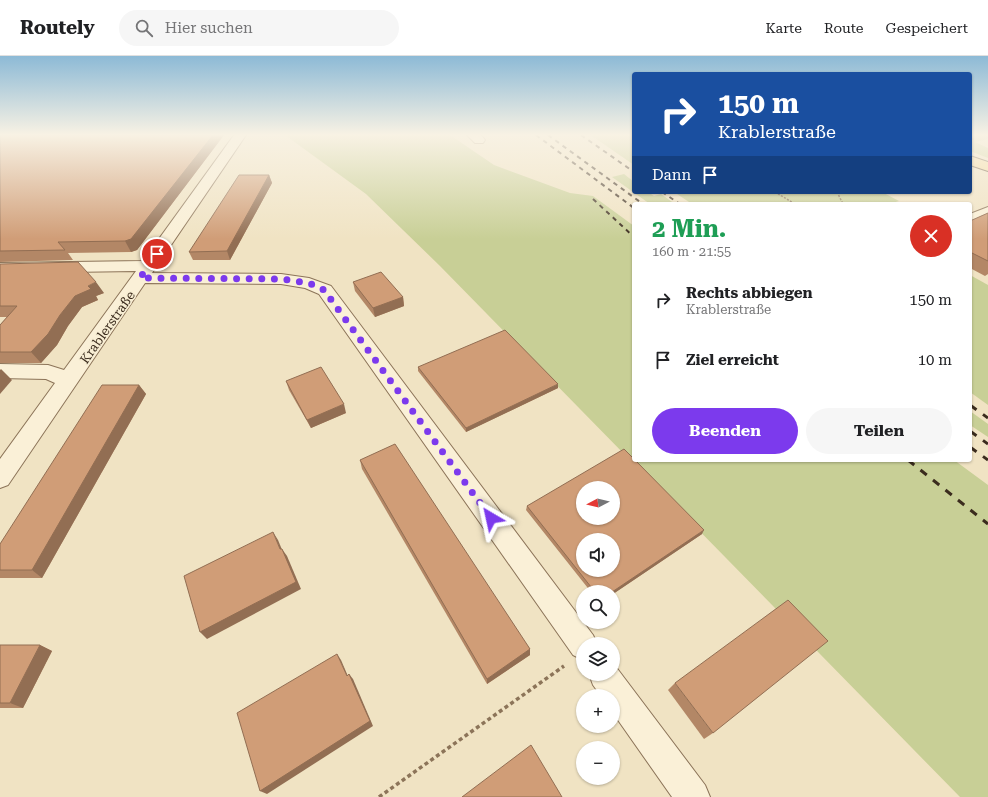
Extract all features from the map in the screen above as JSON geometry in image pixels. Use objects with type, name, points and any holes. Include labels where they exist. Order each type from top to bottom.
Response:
[{"type":"street","name":"Krablerstraße","points":[[0,478],[216,170]]},
{"type":"street","points":[[972,218],[988,211]]},
{"type":"street","points":[[0,268],[144,272],[281,279],[309,283],[324,290],[577,637]]},
{"type":"street","points":[[0,371],[48,372],[69,380]]},
{"type":"street","points":[[609,681],[693,797]]},
{"type":"path","points":[[778,194],[792,202]]},
{"type":"path","points":[[379,797],[566,665]]},
{"type":"green space","points":[[332,170],[506,170],[570,193],[593,196],[632,225],[632,462],[957,462],[988,485],[988,797],[960,797],[440,266],[366,194]]},
{"type":"green space","points":[[624,174],[632,180],[632,191],[612,177]]},
{"type":"green space","points":[[636,194],[651,194],[654,196],[661,194],[672,202],[647,202]]},
{"type":"green space","points":[[677,194],[886,194],[899,201],[896,202],[689,202]]},
{"type":"green space","points":[[972,276],[988,285],[988,405],[972,393]]},
{"type":"green space","points":[[972,412],[988,424],[988,437],[972,426]]},
{"type":"building","points":[[0,170],[186,170],[131,239],[125,241],[58,242],[65,250],[0,251]]},
{"type":"building","points":[[239,175],[269,175],[227,251],[189,252]]},
{"type":"building","points":[[988,213],[988,261],[972,253],[972,220]]},
{"type":"building","points":[[78,262],[96,282],[88,286],[91,289],[75,296],[60,315],[48,334],[31,352],[0,352],[0,325],[17,306],[0,306],[0,264]]},
{"type":"building","points":[[381,272],[403,297],[373,308],[353,282]]},
{"type":"building","points":[[505,330],[558,384],[466,428],[418,367]]},
{"type":"building","points":[[321,367],[344,404],[307,420],[286,381]]},
{"type":"building","points":[[102,385],[139,385],[32,570],[0,570],[0,544]]},
{"type":"building","points":[[395,444],[530,649],[487,679],[360,460]]},
{"type":"building","points":[[624,449],[632,457],[632,462],[637,462],[704,530],[620,587],[620,585],[589,585],[583,577],[620,577],[620,533],[576,533],[576,568],[527,506]]},
{"type":"building","points":[[273,532],[296,582],[200,632],[184,576]]},
{"type":"building","points":[[788,600],[828,641],[713,733],[675,683]]},
{"type":"building","points":[[0,645],[40,645],[10,703],[0,703]]},
{"type":"building","points":[[337,654],[347,676],[349,674],[370,721],[260,791],[237,713]]},
{"type":"building","points":[[531,745],[562,797],[462,797]]},
{"type":"railway","points":[[582,170],[632,207]]},
{"type":"railway","points":[[596,170],[640,202]]},
{"type":"railway","points":[[665,194],[677,202]]},
{"type":"railway","points":[[593,199],[632,235]]},
{"type":"railway","points":[[972,406],[988,418]]},
{"type":"railway","points":[[972,432],[988,444]]},
{"type":"railway","points":[[972,448],[988,460]]},
{"type":"railway","points":[[910,462],[988,524]]},
{"type":"route","points":[[157,254],[140,278],[281,279],[309,283],[324,290],[491,518]]}]
